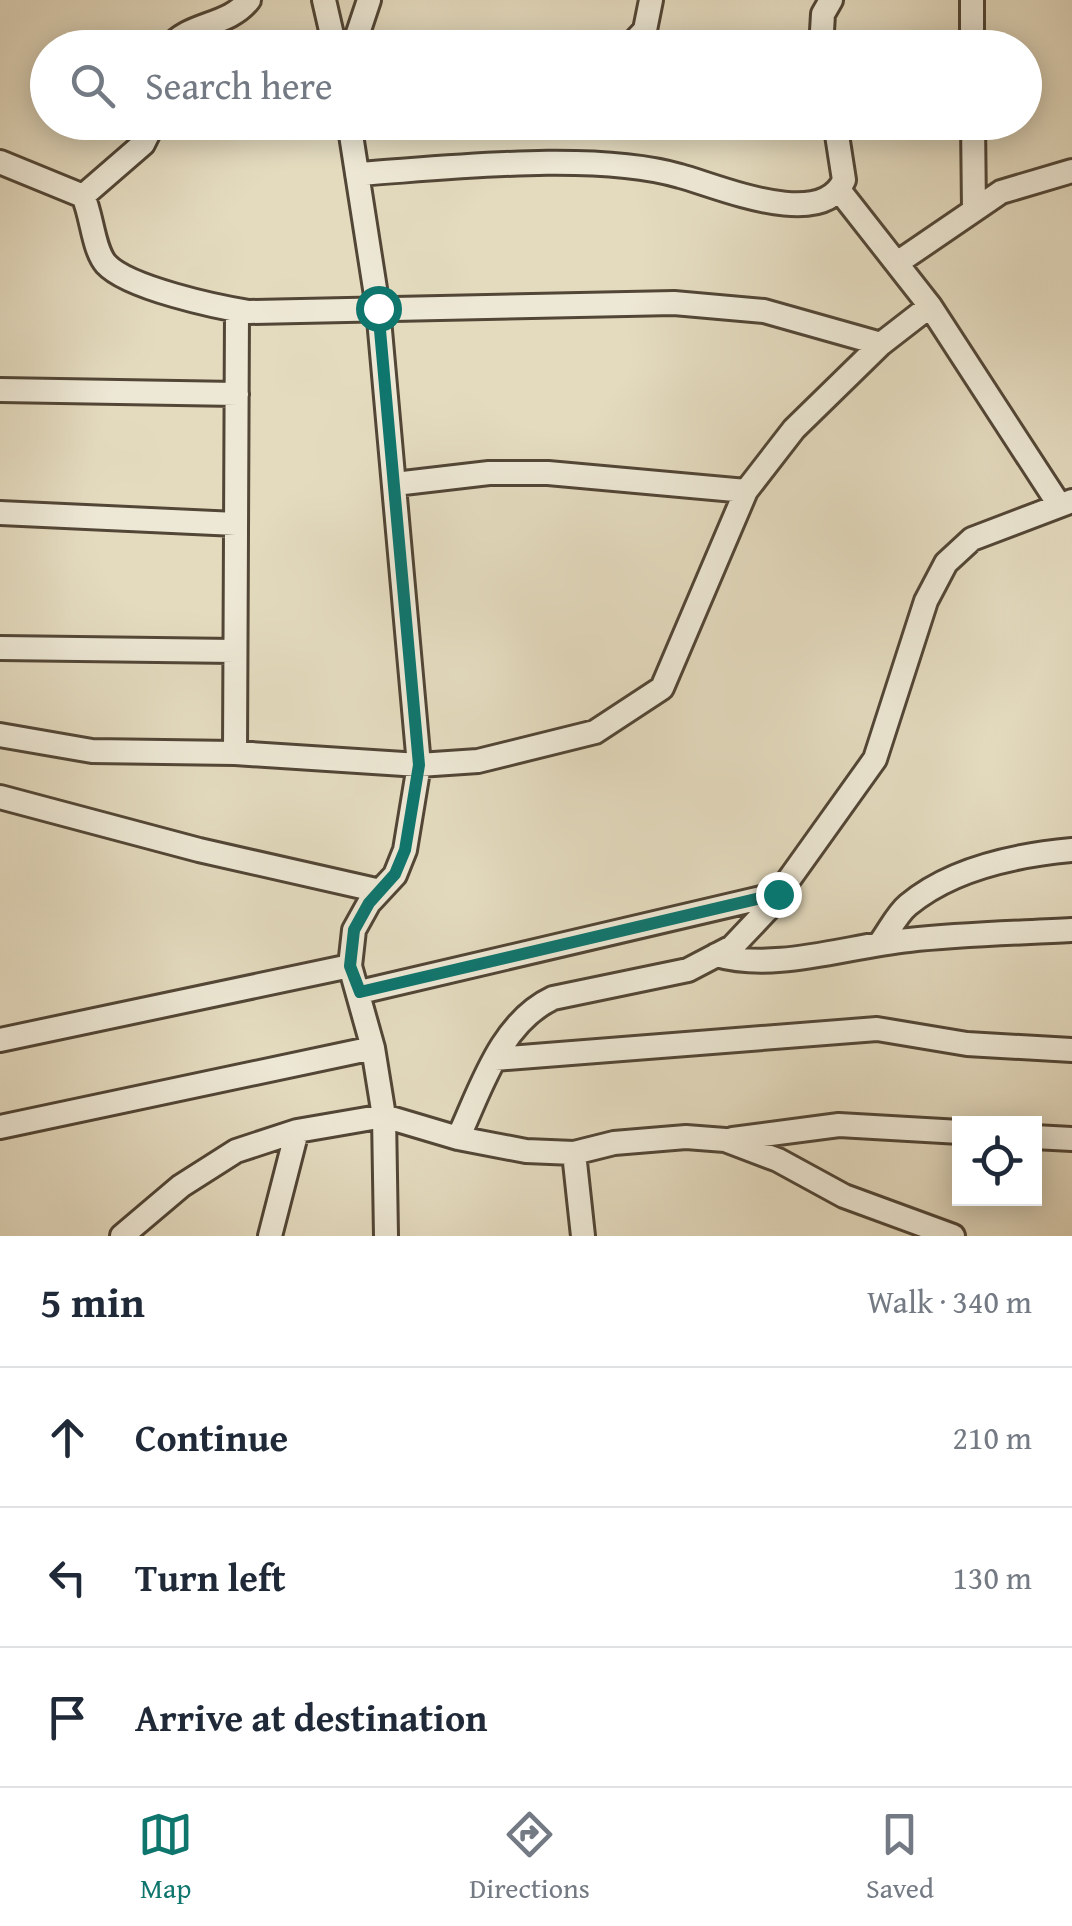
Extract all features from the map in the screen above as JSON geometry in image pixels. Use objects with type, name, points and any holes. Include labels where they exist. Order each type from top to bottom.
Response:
[{"type":"street","points":[[199,30],[229,20],[250,0]]},
{"type":"street","points":[[324,0],[339,30]]},
{"type":"street","points":[[355,30],[369,0]]},
{"type":"street","points":[[645,30],[651,0]]},
{"type":"street","points":[[822,30],[822,14],[831,0]]},
{"type":"street","points":[[972,0],[972,30]]},
{"type":"street","points":[[84,196],[145,140]]},
{"type":"street","points":[[352,140],[378,308],[419,765],[405,850],[395,874],[354,930],[350,966],[373,1048],[384,1116],[386,1236]]},
{"type":"street","points":[[458,1138],[495,1059],[518,1022],[552,998],[688,970],[732,948],[778,894],[875,759],[926,601],[946,562],[972,539],[1065,502],[930,306],[840,190],[844,169],[838,140]]},
{"type":"street","points":[[973,140],[974,210]]},
{"type":"street","points":[[0,162],[84,196],[106,263],[127,277],[237,310],[674,303],[764,310],[880,344]]},
{"type":"street","points":[[357,174],[500,165],[638,167],[680,176],[723,192],[796,204],[821,201],[840,190]]},
{"type":"street","points":[[897,263],[1016,184],[1072,171]]},
{"type":"street","points":[[0,735],[92,750],[235,753],[419,765],[478,761],[595,732],[662,688],[746,491],[794,428],[880,344],[930,306]]},
{"type":"street","points":[[235,753],[237,310]]},
{"type":"street","points":[[0,390],[237,394]]},
{"type":"street","points":[[395,484],[490,473],[548,473],[746,491]]},
{"type":"street","points":[[0,513],[236,524]]},
{"type":"street","points":[[0,648],[236,651]]},
{"type":"street","points":[[0,797],[199,850],[380,891]]},
{"type":"street","points":[[880,944],[906,906],[959,876],[1013,859],[1072,850]]},
{"type":"street","points":[[360,992],[778,894]]},
{"type":"street","points":[[716,955],[740,962],[880,944],[1072,930]]},
{"type":"street","points":[[0,1040],[350,966]]},
{"type":"street","points":[[495,1059],[876,1029],[967,1044],[1072,1050]]},
{"type":"street","points":[[0,1127],[373,1048]]},
{"type":"street","points":[[122,1236],[154,1206],[208,1166],[236,1152],[297,1131],[384,1116],[458,1138],[526,1151],[574,1152],[650,1140],[725,1140],[839,1125],[952,1132]]},
{"type":"street","points":[[270,1236],[297,1131]]},
{"type":"street","points":[[1042,1137],[1072,1139]]},
{"type":"street","points":[[725,1140],[778,1160],[844,1196],[953,1236]]},
{"type":"street","points":[[574,1152],[583,1236]]},
{"type":"route","points":[[378,308],[419,765],[405,850],[395,874],[369,903],[354,930],[350,966],[360,992],[778,894]]}]
